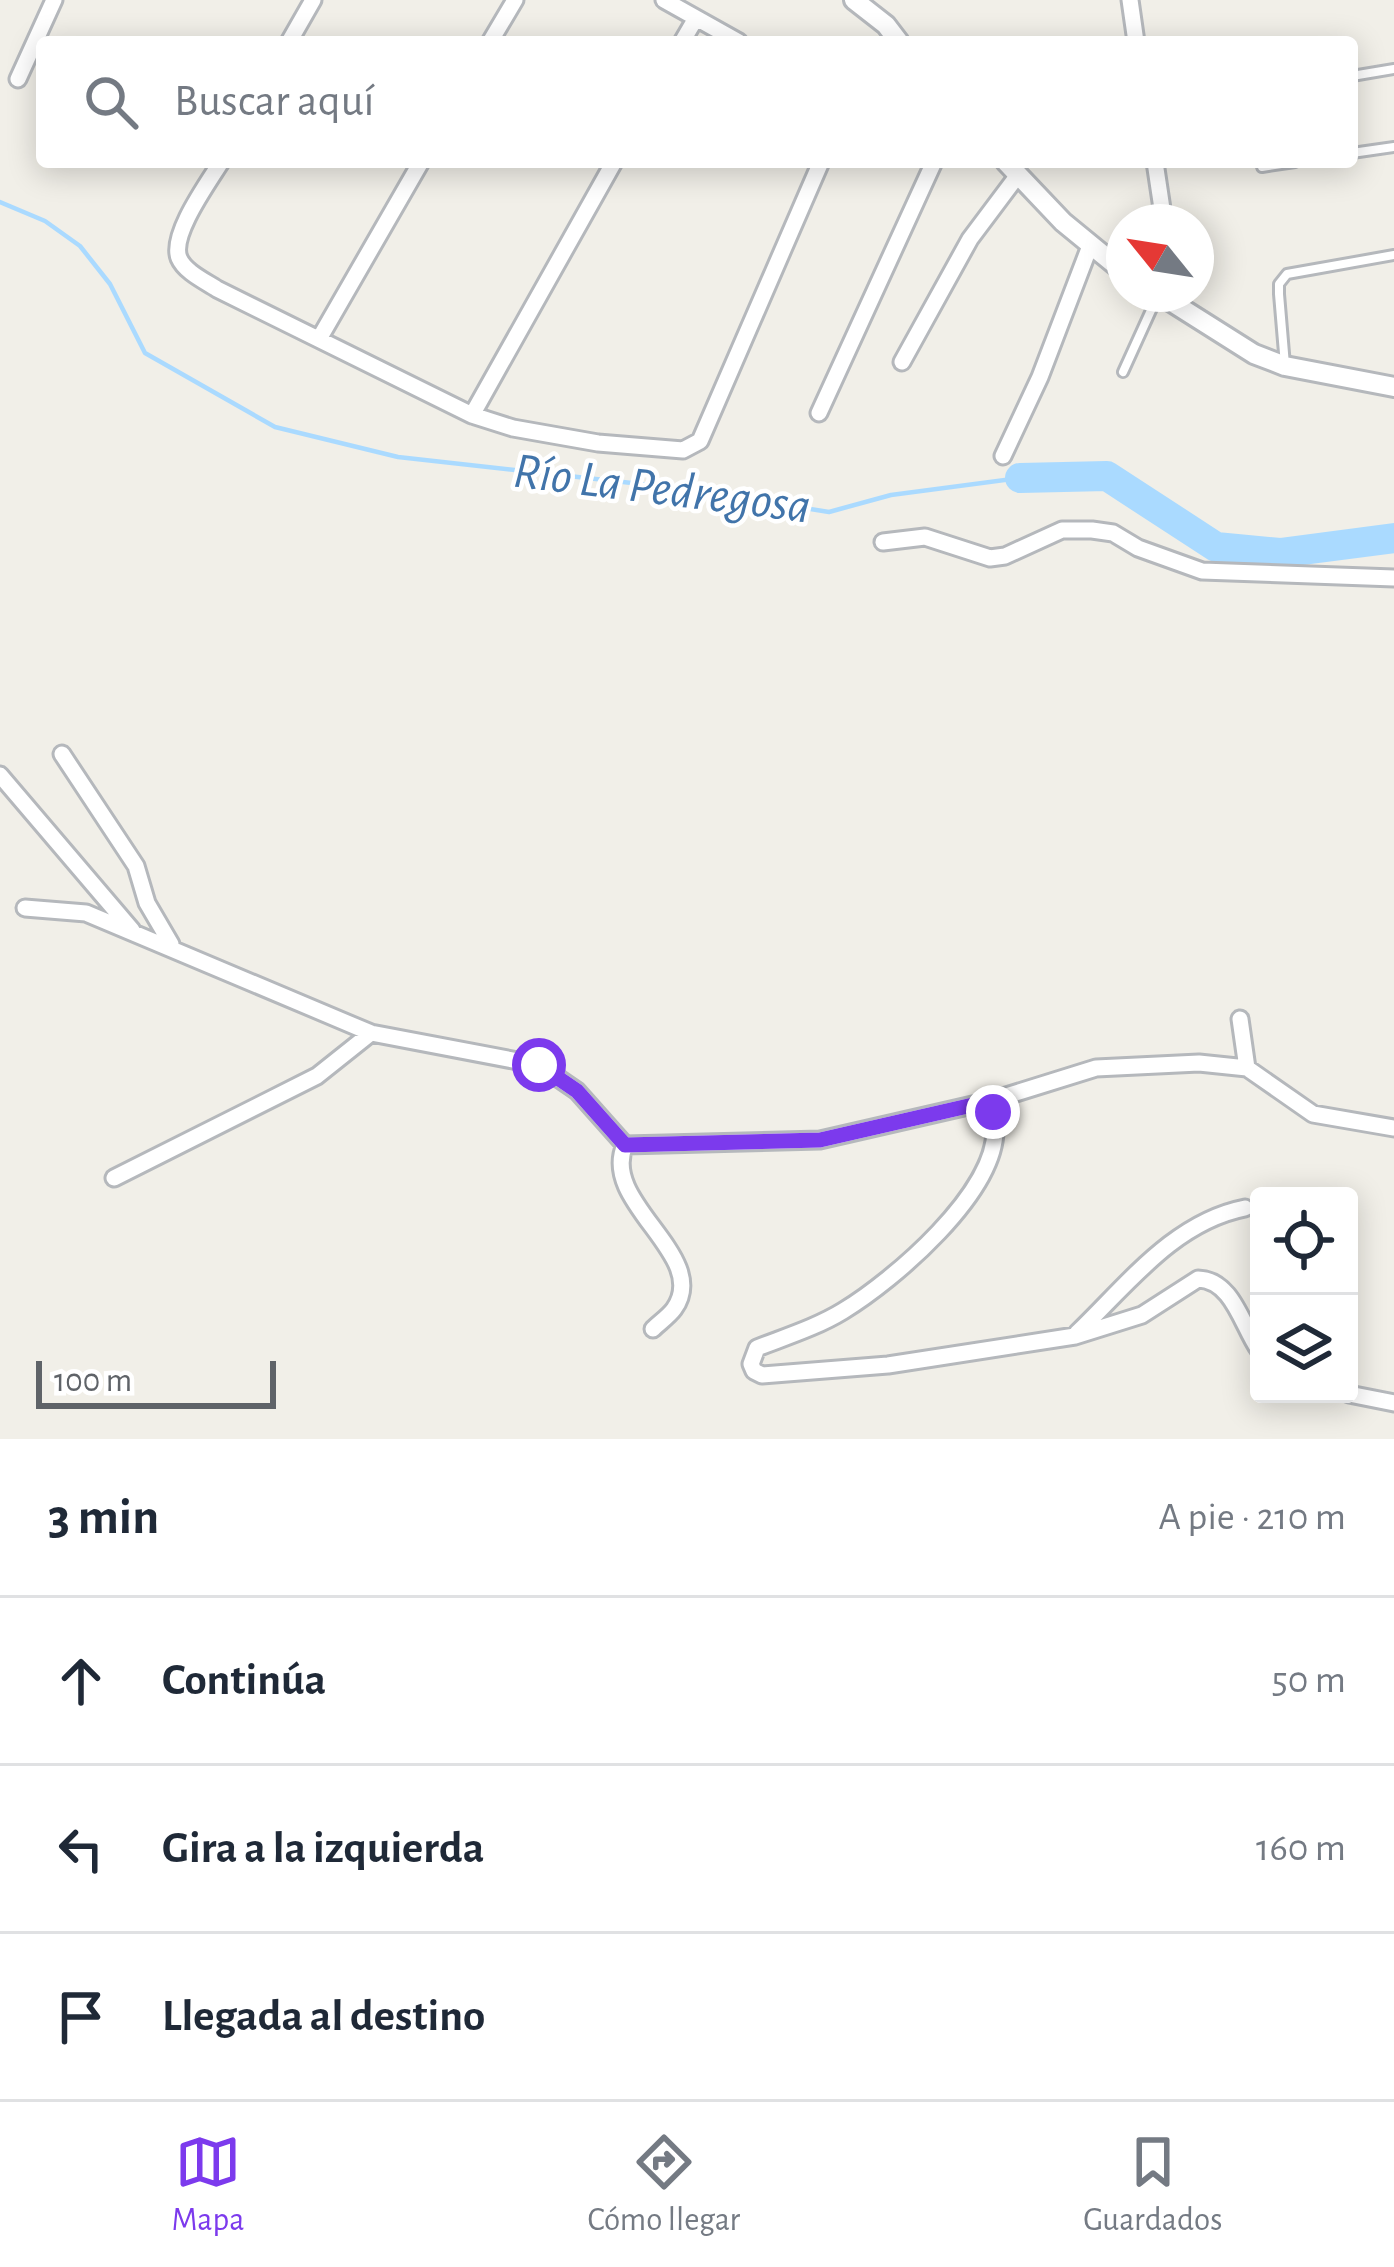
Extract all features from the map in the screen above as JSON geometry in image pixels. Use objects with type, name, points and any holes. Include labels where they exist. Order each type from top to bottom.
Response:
[{"type":"street","points":[[38,36],[55,0]]},
{"type":"street","points":[[292,36],[313,0]]},
{"type":"street","points":[[494,36],[515,0]]},
{"type":"street","points":[[664,0],[728,36]]},
{"type":"street","points":[[854,0],[881,33]]},
{"type":"street","points":[[1130,0],[1135,36]]},
{"type":"street","points":[[686,36],[696,18]]},
{"type":"street","points":[[18,79],[36,41]]},
{"type":"street","points":[[217,168],[178,237],[179,259],[217,289],[472,415],[513,428],[598,443],[683,450],[700,441],[818,168]]},
{"type":"street","points":[[319,339],[418,168]]},
{"type":"street","points":[[472,415],[611,168]]},
{"type":"street","points":[[819,413],[931,168]]},
{"type":"street","points":[[902,362],[1012,168],[1106,258]]},
{"type":"street","points":[[1156,168],[1161,204]]},
{"type":"street","points":[[1003,455],[1040,377],[1090,246]]},
{"type":"street","points":[[1194,312],[1254,354],[1286,366],[1394,386]]},
{"type":"street","points":[[883,542],[925,537],[990,557],[1004,556],[1062,530],[1092,530],[1112,533],[1138,548],[1202,571],[1394,578]]},
{"type":"street","points":[[62,754],[136,866],[147,903],[172,947]]},
{"type":"street","points":[[0,775],[134,932]]},
{"type":"street","points":[[25,908],[86,913],[371,1033],[539,1065],[577,1091],[625,1145],[820,1140],[990,1101],[1096,1068],[1199,1063],[1247,1068],[1312,1114],[1394,1128]]},
{"type":"street","points":[[1240,1018],[1247,1068]]},
{"type":"street","points":[[114,1178],[316,1076],[371,1033]]},
{"type":"street","points":[[990,1101],[996,1132],[983,1173],[968,1197],[882,1284],[840,1313],[757,1348],[751,1364],[754,1371],[792,1375],[888,1365],[1075,1336],[1142,1315],[1189,1283],[1208,1279],[1234,1304],[1250,1333]]},
{"type":"street","points":[[625,1145],[619,1158],[623,1178],[682,1277],[674,1310],[653,1328]]},
{"type":"street","points":[[1075,1336],[1125,1283],[1174,1241],[1206,1219],[1245,1208]]},
{"type":"street","points":[[1358,1396],[1394,1403]]},
{"type":"lane","points":[[1358,75],[1394,69]]},
{"type":"lane","points":[[1358,152],[1394,147]]},
{"type":"lane","points":[[1286,366],[1279,284],[1287,274],[1394,255]]},
{"type":"lane","points":[[1123,372],[1151,312]]},
{"type":"waterway","name":"Río La Pedregosa","points":[[0,202],[45,221],[80,246],[110,284],[145,353],[275,427],[398,457],[686,489],[829,512],[891,495],[1020,478]]},
{"type":"waterway","name":"Río La Pedregosa","points":[[1020,478],[1107,476],[1216,547],[1280,553],[1394,538]]},
{"type":"route","points":[[539,1065],[577,1091],[625,1145],[820,1140],[990,1101],[993,1112]]}]
